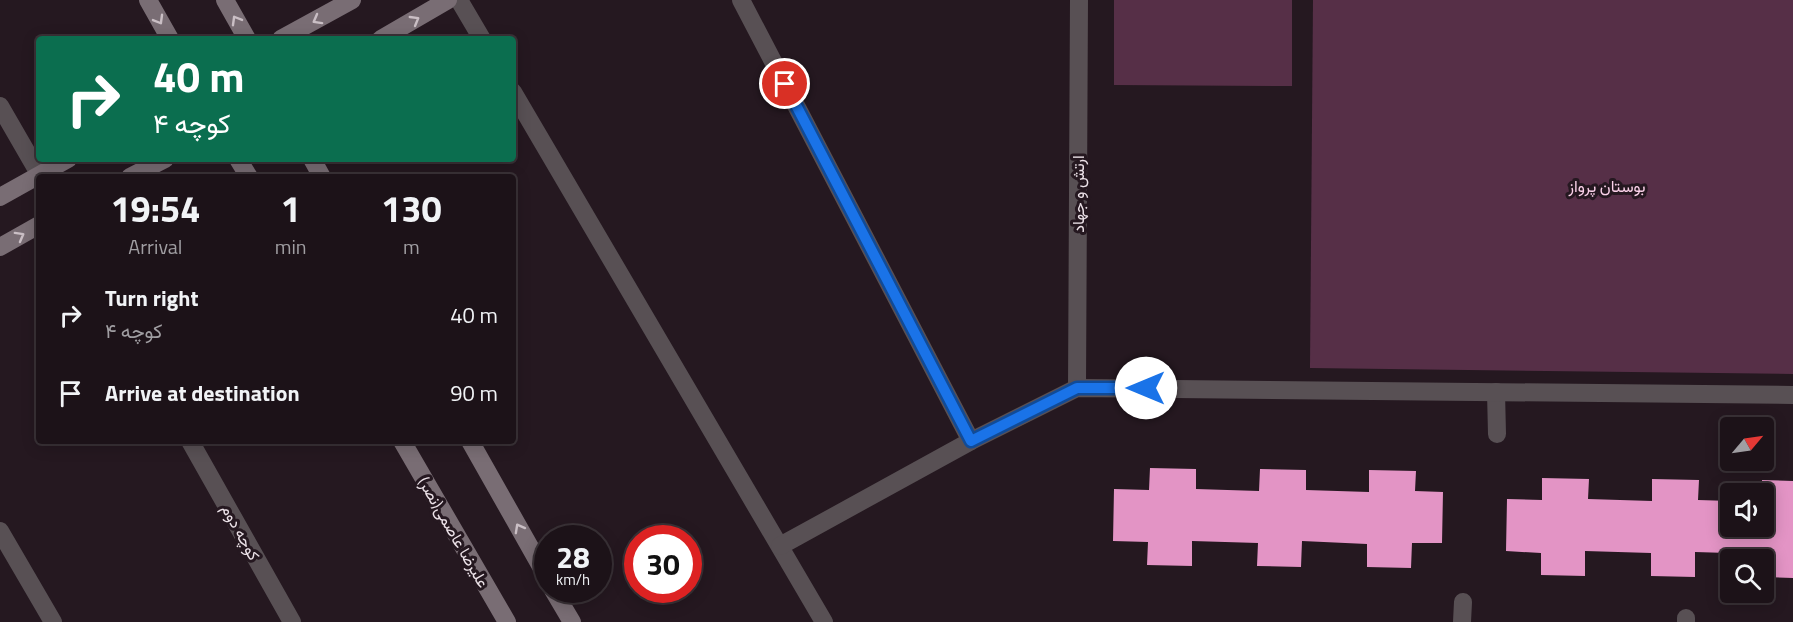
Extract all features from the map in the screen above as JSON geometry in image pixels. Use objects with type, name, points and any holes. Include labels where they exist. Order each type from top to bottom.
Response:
[{"type":"street","points":[[148,0],[168,36]]},
{"type":"street","points":[[225,0],[246,36]]},
{"type":"street","points":[[286,36],[352,0]]},
{"type":"street","points":[[386,36],[448,0]]},
{"type":"street","points":[[459,0],[480,36]]},
{"type":"street","points":[[741,0],[971,441]]},
{"type":"street","name":"ارتش و جهاد","points":[[1077,388],[1079,0]]},
{"type":"street","points":[[516,97],[824,622]]},
{"type":"street","points":[[0,106],[39,174]]},
{"type":"street","points":[[43,174],[63,162]]},
{"type":"street","points":[[136,174],[159,162]]},
{"type":"street","points":[[0,197],[36,178]]},
{"type":"street","points":[[0,247],[36,227]]},
{"type":"street","points":[[780,546],[971,441],[1077,388],[1793,395]]},
{"type":"street","points":[[1496,392],[1497,434]]},
{"type":"street","name":"کوچه دوم","points":[[192,444],[292,622]]},
{"type":"street","name":"علیرضا عاصمی(نصر)","points":[[404,444],[507,622]]},
{"type":"street","points":[[472,444],[534,554]]},
{"type":"street","points":[[0,531],[53,622]]},
{"type":"street","points":[[1462,622],[1463,602]]},
{"type":"street","points":[[561,603],[572,622]]},
{"type":"green space","points":[[1114,0],[1292,0],[1292,86],[1114,85]]},
{"type":"green space","name":"بوستان پرواز","points":[[1313,0],[1793,0],[1793,374],[1310,368]]},
{"type":"building","points":[[1150,468],[1196,469],[1196,489],[1259,491],[1260,469],[1306,470],[1306,490],[1369,492],[1369,470],[1416,471],[1415,491],[1443,492],[1442,543],[1412,543],[1411,568],[1367,567],[1367,544],[1302,541],[1301,567],[1257,566],[1258,543],[1192,541],[1192,566],[1147,565],[1148,542],[1113,541],[1114,489],[1149,490]]},
{"type":"building","points":[[1542,478],[1589,479],[1588,499],[1652,501],[1652,479],[1699,480],[1698,500],[1720,501],[1720,537],[1774,537],[1774,483],[1762,483],[1762,480],[1793,481],[1793,578],[1774,577],[1774,549],[1720,549],[1720,553],[1695,552],[1695,577],[1651,576],[1651,553],[1585,551],[1585,576],[1541,575],[1541,553],[1506,551],[1507,499],[1542,500]]},
{"type":"route","points":[[785,84],[971,441],[1077,388],[1146,388]]}]
